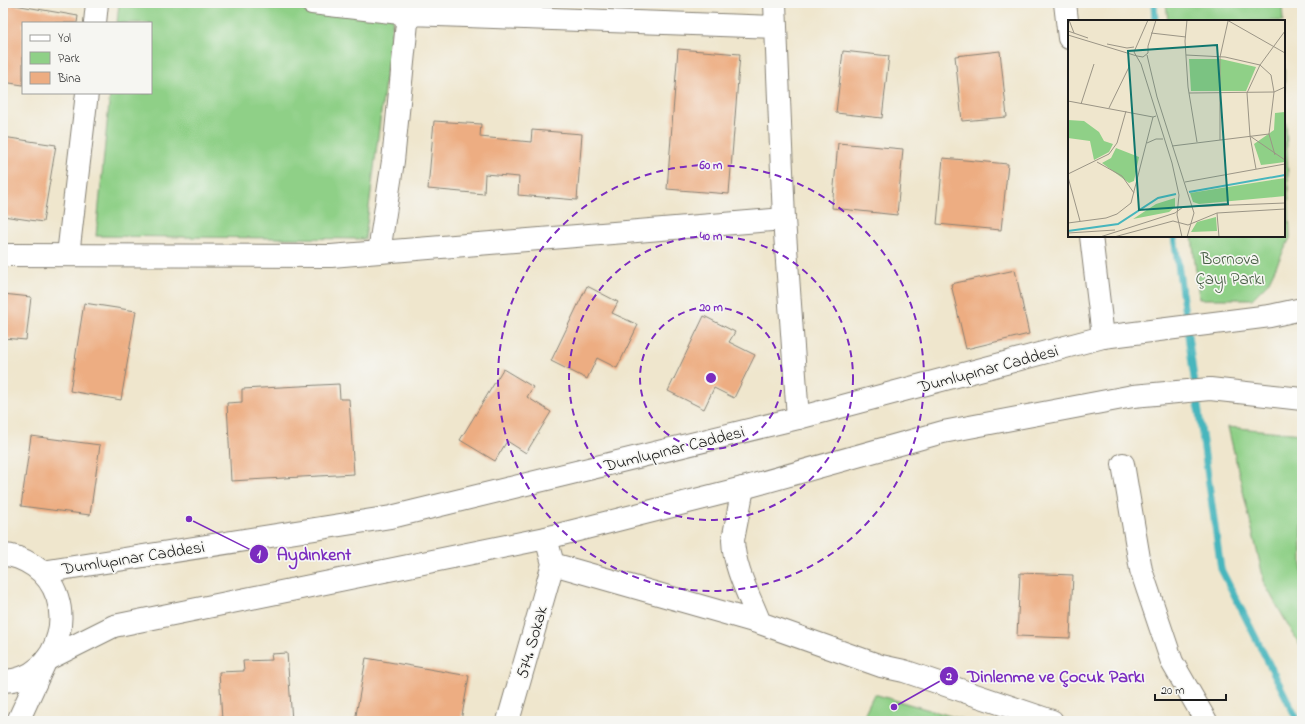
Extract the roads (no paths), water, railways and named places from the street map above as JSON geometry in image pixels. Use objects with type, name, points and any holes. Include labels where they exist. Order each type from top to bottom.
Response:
[{"type":"street","points":[[95,22],[97,3]]},
{"type":"street","points":[[312,3],[776,27]]},
{"type":"street","points":[[775,3],[784,219],[798,418]]},
{"type":"street","points":[[1065,3],[1068,29]]},
{"type":"street","points":[[379,252],[393,161],[409,9]]},
{"type":"street","points":[[68,256],[87,94]]},
{"type":"street","points":[[3,255],[331,256],[784,219]]},
{"type":"street","points":[[1091,237],[1103,337]]},
{"type":"street","name":"Dumlupınar Caddesi","points":[[42,572],[391,517],[798,418],[1103,337],[1270,316],[1302,309]]},
{"type":"street","points":[[1210,389],[1288,405],[1302,411]]},
{"type":"street","points":[[3,681],[30,673],[46,660],[114,626],[546,538],[743,488],[943,432],[1133,396],[1210,389],[1302,399]]},
{"type":"street","points":[[1123,464],[1141,570],[1172,662],[1206,721]]},
{"type":"street","points":[[743,488],[733,540],[736,561],[760,624]]},
{"type":"street","points":[[546,538],[553,564],[760,624],[881,666],[904,672],[1052,721]]},
{"type":"street","points":[[3,555],[26,561],[42,572],[54,587],[60,605],[61,625],[58,637],[18,721]]},
{"type":"street","name":"574. Sokak","points":[[508,721],[553,564]]},
{"type":"waterway","points":[[1154,3],[1155,20]]},
{"type":"waterway","points":[[1174,237],[1221,569],[1298,721]]},
{"type":"place","name":"Aydınkent","points":[[189,519]]},
{"type":"place","name":"Dinlenme ve Çocuk Parkı","points":[[894,707]]},
{"type":"park label","name":"Bornova Çayı Parkı","points":[[1230,268]]}]
